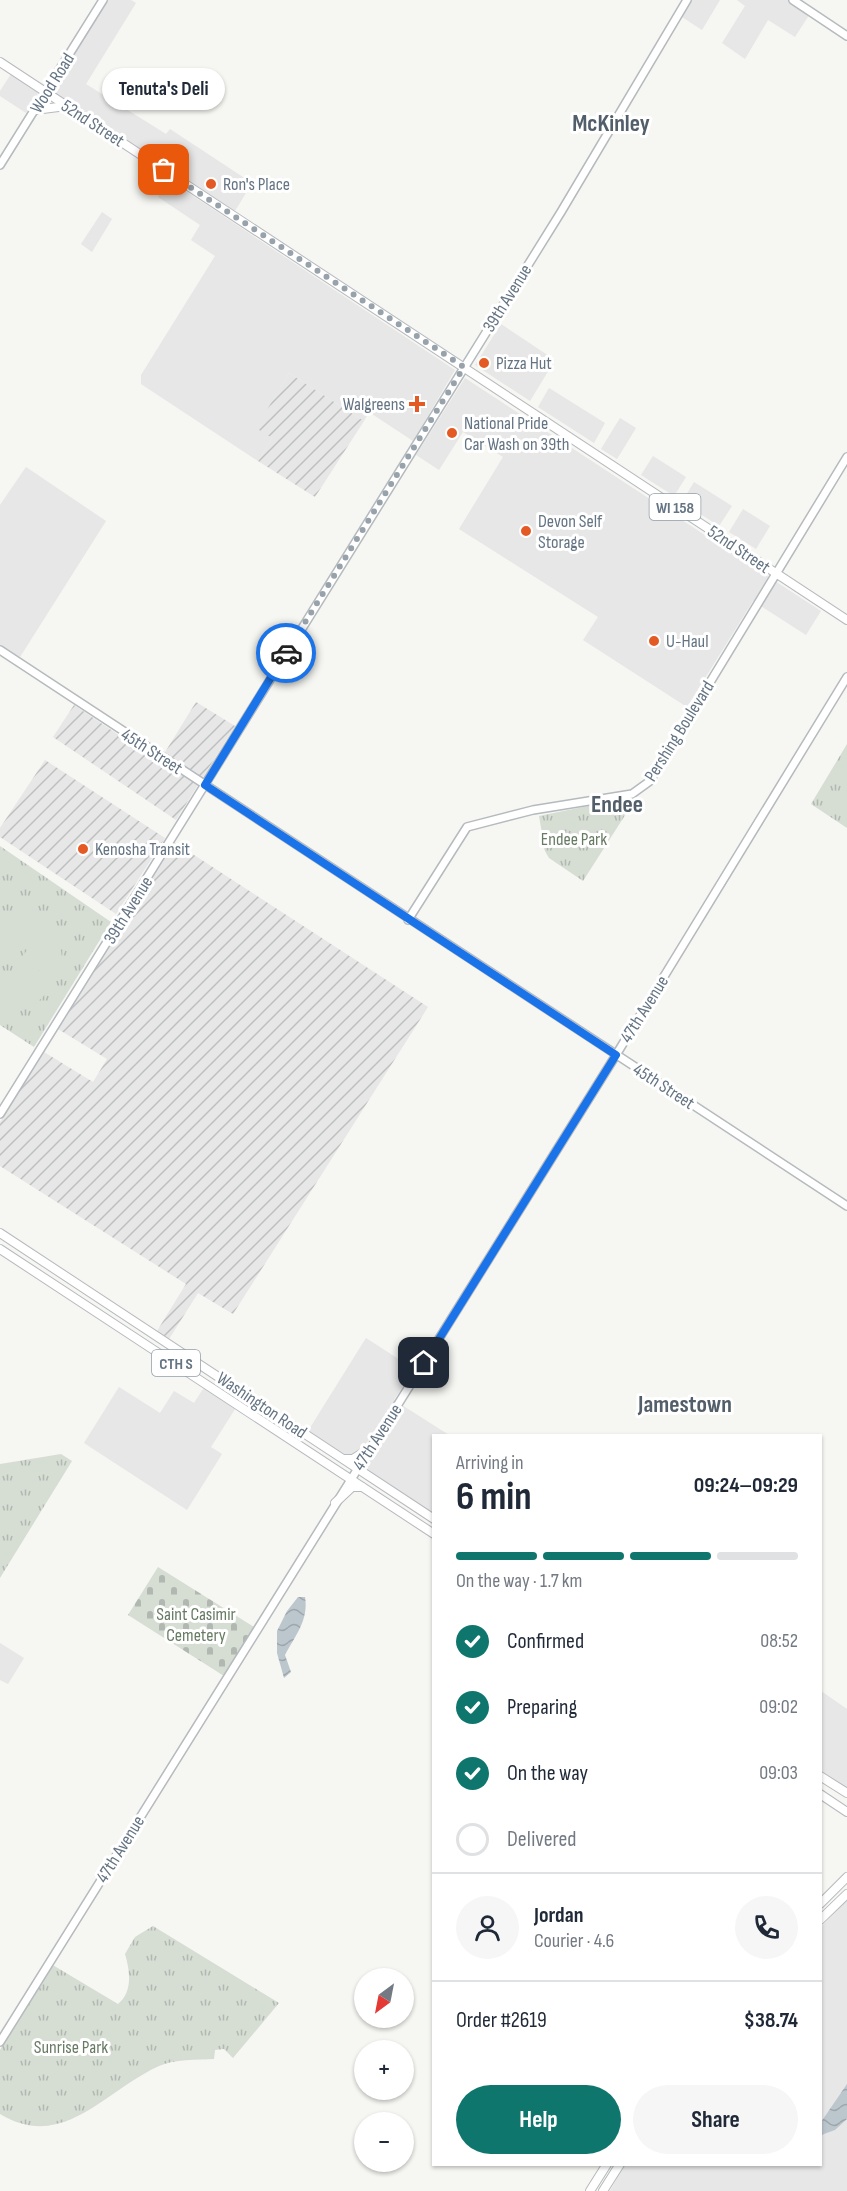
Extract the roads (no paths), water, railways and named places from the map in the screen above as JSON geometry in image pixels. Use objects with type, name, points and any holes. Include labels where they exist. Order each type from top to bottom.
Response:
[{"type":"main road","name":"52nd Street","points":[[0,62],[847,620]]},
{"type":"main road","points":[[35,110],[68,106]]},
{"type":"main road","name":"Washington Road","points":[[0,1233],[432,1518]]},
{"type":"main road","name":"Washington Road","points":[[0,1249],[432,1533]]},
{"type":"main road","points":[[343,1459],[353,1459],[369,1449]]},
{"type":"main road","points":[[334,1503],[352,1487],[364,1488]]},
{"type":"main road","points":[[822,1777],[847,1794]]},
{"type":"main road","points":[[828,1799],[828,1791],[836,1786]]},
{"type":"main road","points":[[822,1795],[846,1810]]},
{"type":"main road","points":[[822,1902],[847,1877]]},
{"type":"main road","points":[[822,1918],[847,1894]]},
{"type":"main road","points":[[590,2191],[606,2166]]},
{"type":"main road","points":[[603,2191],[619,2166]]},
{"type":"main road","points":[[609,2182],[609,2191]]},
{"type":"street","name":"Wood Road","points":[[0,165],[103,0]]},
{"type":"street","name":"39th Avenue","points":[[0,1114],[561,212],[687,0]]},
{"type":"street","points":[[793,0],[847,36]]},
{"type":"street","name":"Pershing Boulevard","points":[[408,920],[467,827],[533,810],[632,794],[650,781],[847,457]]},
{"type":"street","name":"45th Street","points":[[0,650],[408,920],[847,1206]]},
{"type":"street","name":"47th Avenue","points":[[0,2042],[334,1503],[616,1055],[847,678]]},
{"type":"water","points":[[298,1597],[305,1597],[305,1613],[300,1628],[285,1655],[291,1672],[284,1678],[277,1653],[277,1631],[287,1611]]},
{"type":"water","points":[[847,2084],[847,2119],[835,2130],[822,2135],[822,2121]]},
{"type":"place","name":"Tenuta's Deli","points":[[164,170]]},
{"type":"place","name":"Ron's Place","points":[[211,184]]},
{"type":"place","name":"Pizza Hut","points":[[484,363]]},
{"type":"place","name":"Walgreens","points":[[417,404]]},
{"type":"place","name":"National Pride Car Wash on 39th","points":[[452,433]]},
{"type":"place","name":"Devon Self Storage","points":[[526,531]]},
{"type":"place","name":"U-Haul","points":[[654,641]]},
{"type":"place","name":"Kenosha Transit","points":[[83,849]]},
{"type":"district","name":"McKinley","points":[[611,123]]},
{"type":"district","name":"Endee","points":[[617,804]]},
{"type":"district","name":"Jamestown","points":[[685,1404]]},
{"type":"park label","name":"Endee Park","points":[[574,839]]},
{"type":"park label","name":"Saint Casimir Cemetery","points":[[196,1624]]},
{"type":"park label","name":"Sunrise Park","points":[[71,2047]]}]
